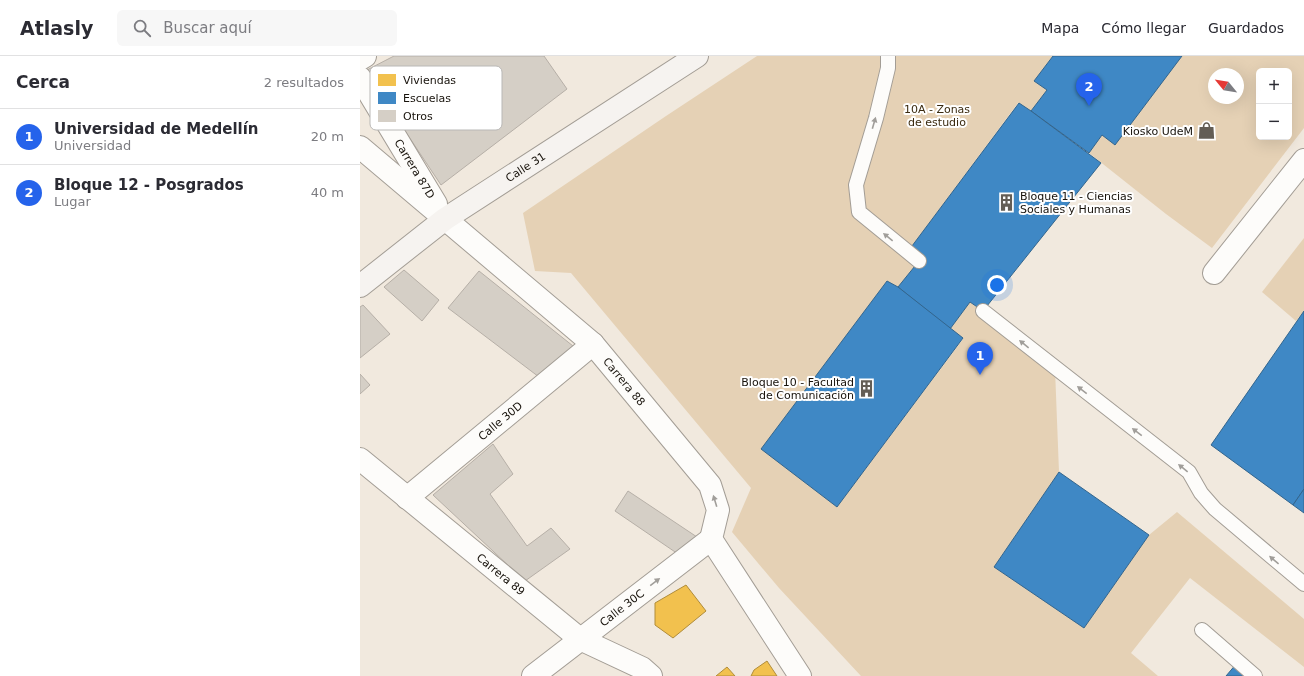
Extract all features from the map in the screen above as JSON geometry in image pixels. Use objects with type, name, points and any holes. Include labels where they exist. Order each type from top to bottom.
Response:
[{"type":"street","points":[[360,58],[365,56]]},
{"type":"street","name":"Calle 31","points":[[360,286],[444,219],[698,56]]},
{"type":"street","name":"Carrera 87D","points":[[360,78],[370,95]]},
{"type":"street","name":"Carrera 87D","points":[[391,130],[444,219]]},
{"type":"street","name":"Carrera 88","points":[[360,148],[593,344],[710,486],[718,510],[710,539]]},
{"type":"street","points":[[1214,273],[1304,160]]},
{"type":"street","name":"Calle 30D","points":[[407,498],[593,344]]},
{"type":"street","name":"Carrera 89","points":[[360,460],[580,639],[642,668],[651,676]]},
{"type":"street","points":[[710,539],[800,676]]},
{"type":"street","name":"Calle 30C","points":[[533,676],[710,539]]},
{"type":"lane","points":[[888,56],[888,68],[876,118],[856,185],[859,212],[919,261]]},
{"type":"lane","points":[[983,311],[1189,472],[1201,493],[1215,509],[1304,584]]},
{"type":"lane","points":[[1202,630],[1255,676]]},
{"type":"green space","name":"10A - Zonas de estudio","points":[[757,56],[1053,56],[1034,81],[1047,90],[1031,111],[1018,103],[909,250],[919,261],[898,287],[887,281],[762,449],[837,507],[963,339],[950,329],[970,302],[1055,369],[1059,472],[994,567],[1084,628],[1149,535],[1177,512],[1304,619],[1304,667],[1190,578],[1131,653],[1158,676],[861,676],[779,588],[732,532],[751,488],[571,273],[535,271],[523,213]]},
{"type":"green space","points":[[1182,56],[1304,56],[1304,128],[1212,248],[1166,214],[1089,153],[1102,135]]},
{"type":"green space","points":[[1304,238],[1304,311],[1296,321],[1262,292]]},
{"type":"building: Viviendas","points":[[686,585],[706,611],[673,638],[655,625],[655,603]]},
{"type":"building: Viviendas","points":[[767,661],[777,676],[751,676],[754,670]]},
{"type":"building: Viviendas","points":[[727,667],[735,676],[716,676]]},
{"type":"building: Escuelas","points":[[1053,56],[1182,56],[1115,145],[1102,135],[1089,153],[1031,111],[1047,90],[1034,81]]},
{"type":"building: Escuelas","name":"Bloque 11 - Ciencias Sociales y Humanas","points":[[1019,103],[1101,163],[983,311],[970,302],[950,329],[898,287],[919,261],[909,250]]},
{"type":"building: Escuelas","name":"Bloque 10 - Facultad de Comunicación","points":[[887,281],[898,287],[963,338],[837,507],[761,449]]},
{"type":"building: Escuelas","points":[[1304,311],[1304,489],[1293,505],[1211,445]]},
{"type":"building: Escuelas","points":[[1059,472],[1149,535],[1084,628],[994,567]]},
{"type":"building: Escuelas","points":[[1304,489],[1304,513],[1293,505]]},
{"type":"building: Escuelas","points":[[1237,663],[1253,676],[1226,676]]},
{"type":"building: Otros","points":[[394,56],[544,56],[567,89],[441,185],[404,130],[502,130],[502,66],[375,66]]},
{"type":"building: Otros","points":[[370,68],[370,78],[365,71]]},
{"type":"building: Otros","points":[[404,270],[439,300],[422,321],[384,287]]},
{"type":"building: Otros","points":[[479,271],[573,346],[539,377],[448,308]]},
{"type":"building: Otros","points":[[363,305],[390,334],[360,358],[360,307]]},
{"type":"building: Otros","points":[[360,374],[370,385],[360,394]]},
{"type":"building: Otros","points":[[493,444],[513,474],[490,494],[527,546],[551,528],[570,549],[525,581],[433,495]]},
{"type":"building: Otros","points":[[628,491],[697,537],[681,556],[615,511]]},
{"type":"place","name":"Bloque 12 - Posgrados","points":[[1089,106]]},
{"type":"place","name":"Kiosko UdeM","points":[[1206,131]]},
{"type":"place","name":"Bloque 11 - Ciencias Sociales y Humanas","points":[[1007,202]]},
{"type":"place","name":"Universidad de Medellín","points":[[980,375]]},
{"type":"place","name":"Bloque 10 - Facultad de Comunicación","points":[[867,388]]}]
